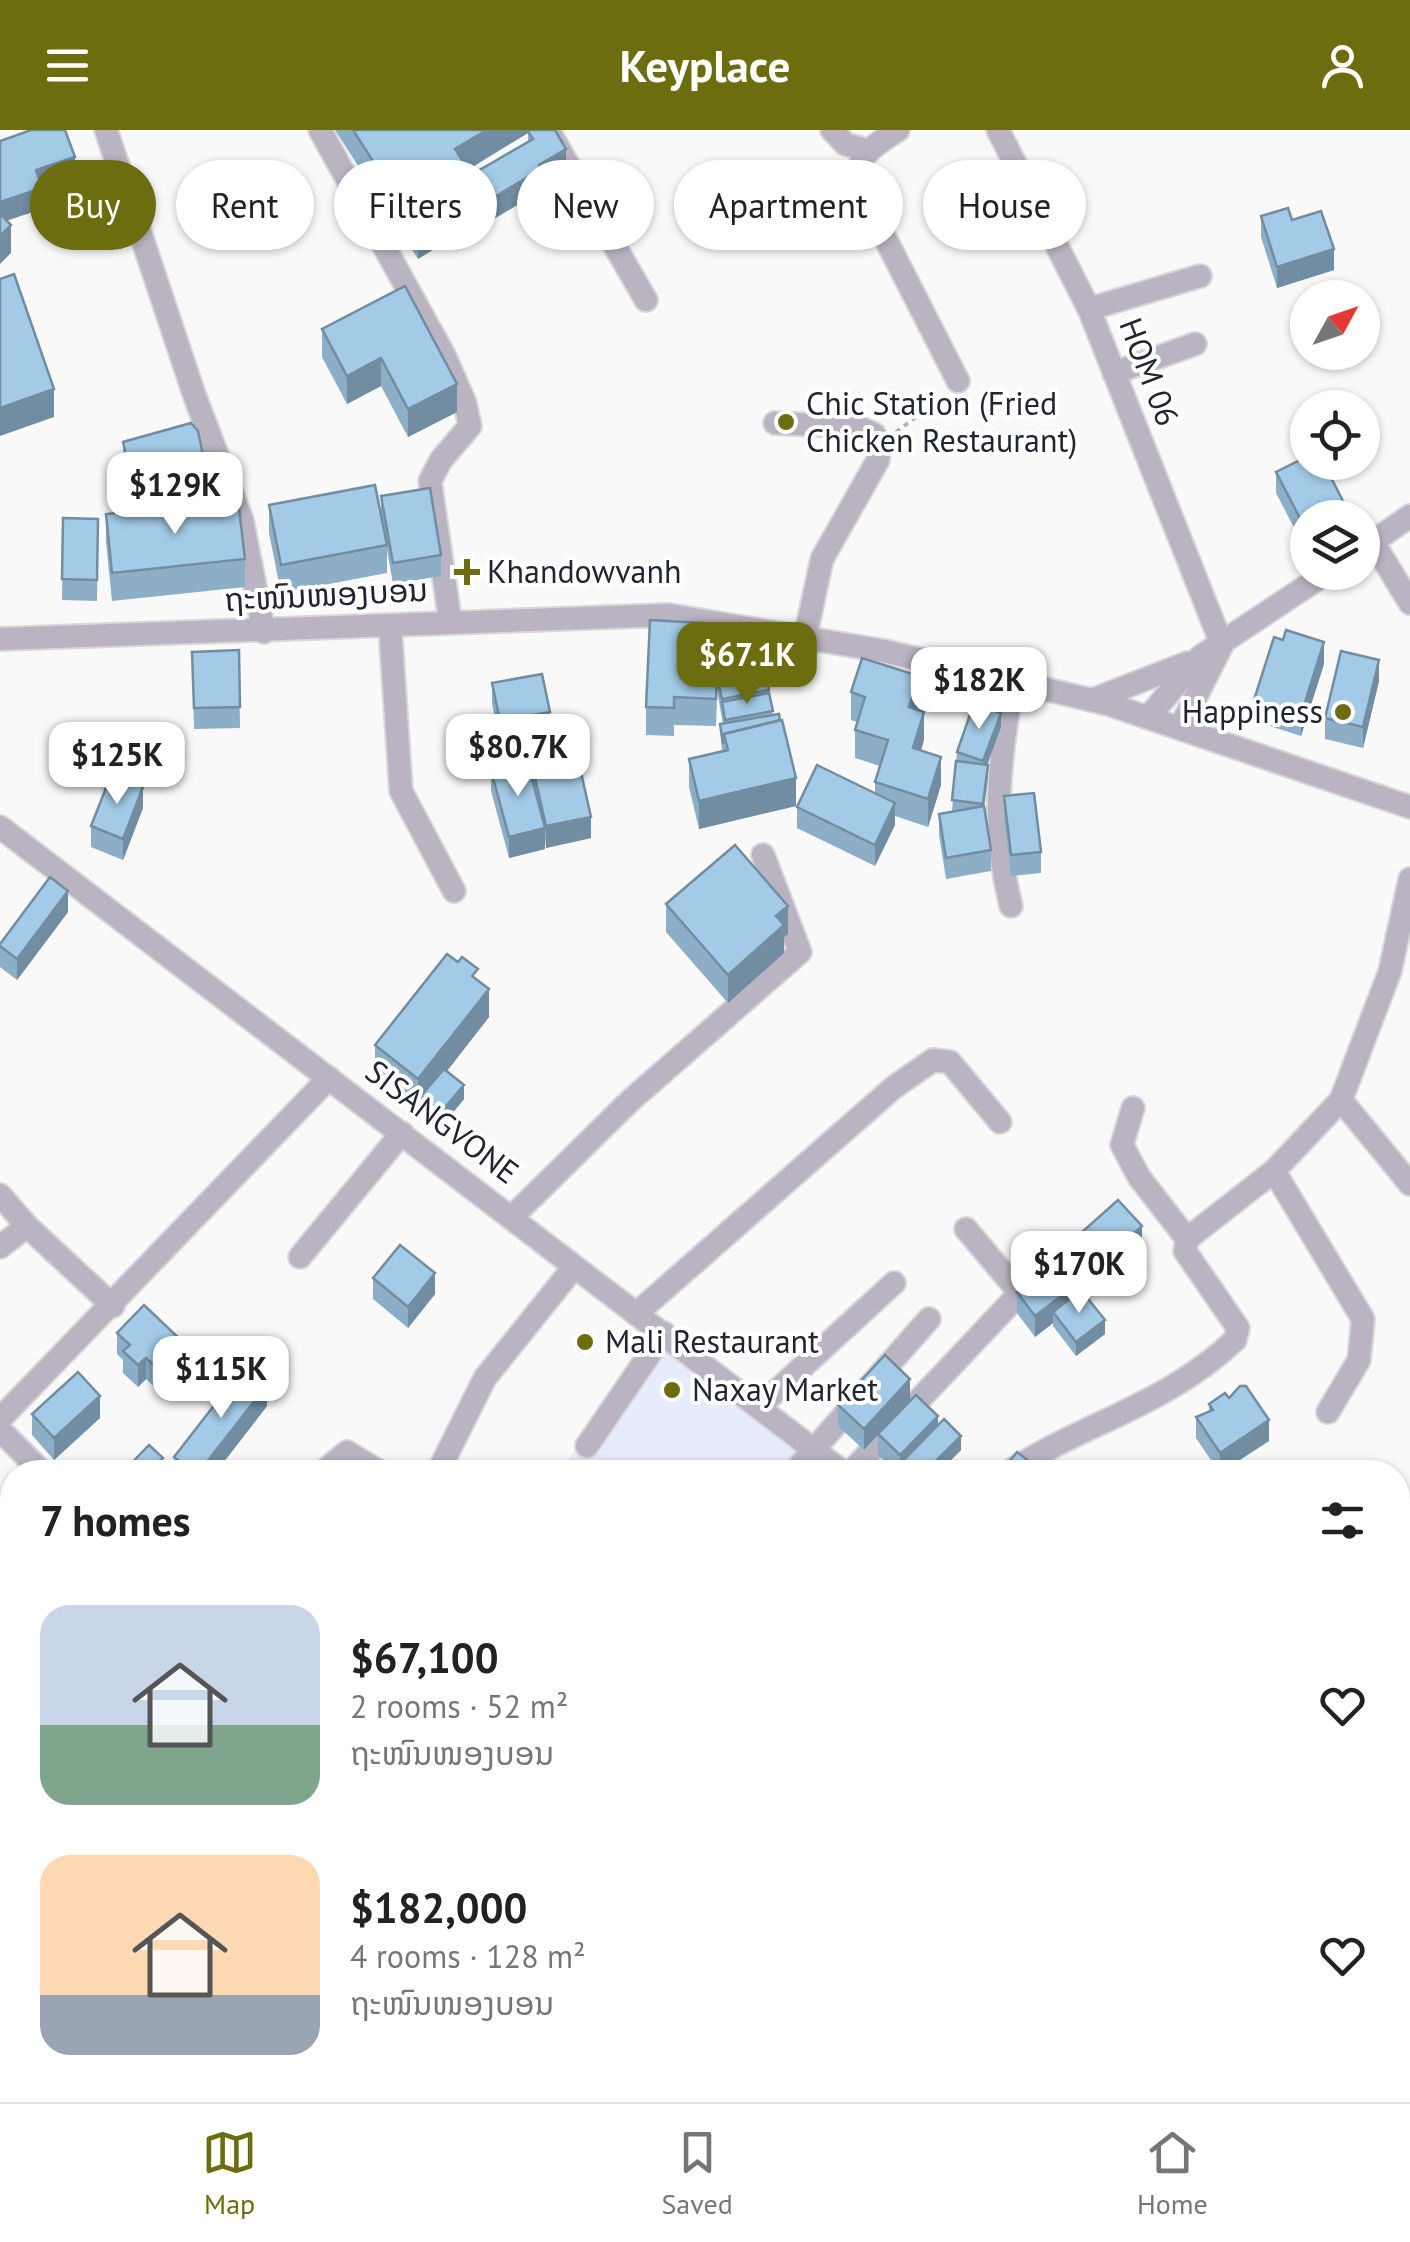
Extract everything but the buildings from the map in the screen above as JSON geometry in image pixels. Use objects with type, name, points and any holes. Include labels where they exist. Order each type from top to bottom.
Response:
[{"type":"street","points":[[106,130],[195,397],[242,520],[264,632]]},
{"type":"street","points":[[320,130],[444,355],[465,402],[470,426],[441,460],[430,481],[450,620]]},
{"type":"street","points":[[548,130],[646,300]]},
{"type":"street","points":[[832,130],[845,144],[868,150]]},
{"type":"street","points":[[898,130],[868,150],[859,163],[857,183],[958,380]]},
{"type":"street","name":"HOM 06","points":[[998,130],[1089,309],[1222,645]]},
{"type":"street","points":[[1089,309],[1200,276]]},
{"type":"street","points":[[1114,372],[1195,344]]},
{"type":"street","points":[[776,423],[858,427],[874,434],[880,444],[878,460],[822,560],[805,638]]},
{"type":"street","points":[[1380,537],[1410,516]]},
{"type":"street","points":[[1380,562],[1410,603]]},
{"type":"street","points":[[1092,700],[1146,683],[1200,657],[1302,590]]},
{"type":"street","name":"ຖະໜົນໜອງບອນ","points":[[0,639],[669,615],[805,638],[1092,700],[1180,726],[1410,807]]},
{"type":"street","points":[[390,626],[400,791],[454,891]]},
{"type":"street","points":[[1180,726],[1222,645]]},
{"type":"street","points":[[1149,716],[1200,657]]},
{"type":"street","points":[[1011,906],[997,829],[998,764],[1013,682]]},
{"type":"street","name":"SISANGVONE","points":[[0,826],[829,1460]]},
{"type":"street","points":[[512,1216],[631,1100],[800,952],[763,855]]},
{"type":"street","points":[[1027,1460],[1145,1406],[1235,1340],[1238,1328],[1185,1251],[1187,1239],[1274,1171],[1341,1100],[1390,971],[1410,879]]},
{"type":"street","points":[[637,1314],[894,1088],[933,1060],[950,1062],[1000,1122]]},
{"type":"street","points":[[0,1419],[329,1078]]},
{"type":"street","points":[[1341,1100],[1410,1184]]},
{"type":"street","points":[[1133,1108],[1122,1145],[1139,1177],[1187,1239]]},
{"type":"street","points":[[300,1257],[402,1134]]},
{"type":"street","points":[[1274,1171],[1363,1319],[1359,1360],[1328,1412]]},
{"type":"street","points":[[0,1195],[27,1226],[113,1306]]},
{"type":"street","points":[[0,1248],[27,1226]]},
{"type":"street","points":[[966,1229],[1020,1293]]},
{"type":"street","points":[[862,1460],[1054,1257]]},
{"type":"street","points":[[444,1460],[485,1378],[574,1267]]},
{"type":"street","points":[[760,1406],[894,1283]]},
{"type":"street","points":[[803,1460],[929,1319]]},
{"type":"street","points":[[587,1446],[664,1333]]},
{"type":"street","points":[[0,1430],[30,1460]]},
{"type":"street","points":[[337,1460],[347,1452],[360,1460]]},
{"type":"path","points":[[880,444],[949,392],[958,380]]},
{"type":"shaded area","name":"Naxay Market","points":[[653,1334],[806,1446],[795,1460],[568,1460]]},
{"type":"place","name":"Chic Station (Fried Chicken Restaurant)","points":[[786,422]]},
{"type":"place","name":"Khandowvanh","points":[[467,572]]},
{"type":"place","name":"Happiness","points":[[1343,712]]},
{"type":"place","name":"Mali Restaurant","points":[[585,1342]]},
{"type":"place","name":"Naxay Market","points":[[672,1390]]}]
